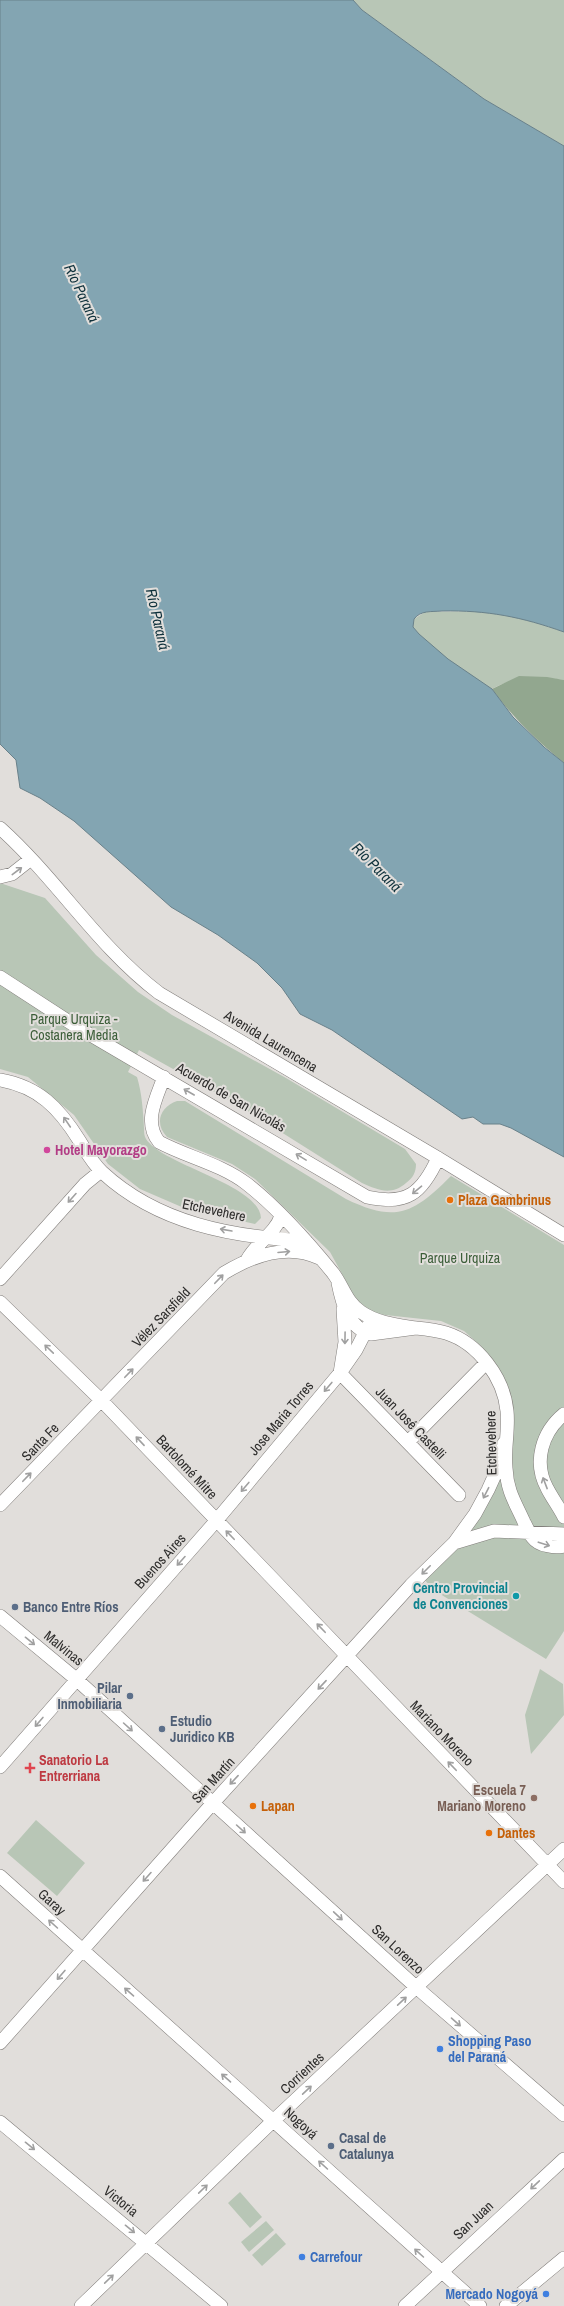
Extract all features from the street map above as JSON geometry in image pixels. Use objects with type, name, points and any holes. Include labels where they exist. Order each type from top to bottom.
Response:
[{"type":"street","name":"Avenida Laurencena","points":[[0,828],[31,859],[102,942],[139,978],[159,993],[438,1158],[564,1235]]},
{"type":"street","points":[[0,877],[12,874],[31,859]]},
{"type":"street","name":"Acuerdo de San Nicolás","points":[[0,977],[57,1015],[367,1197],[398,1200],[409,1196],[421,1187],[438,1158]]},
{"type":"street","name":"Etchevehere","points":[[164,1077],[151,1121],[153,1135],[159,1142],[206,1162],[245,1182],[281,1216]]},
{"type":"street","name":"Etchevehere","points":[[0,1080],[22,1086],[41,1096],[55,1106],[101,1171],[147,1206],[174,1218],[196,1225],[250,1234],[264,1239],[306,1240]]},
{"type":"street","points":[[0,1279],[85,1184],[101,1171]]},
{"type":"street","points":[[281,1216],[306,1240],[321,1258]]},
{"type":"street","name":"Vélez Sarsfield","points":[[247,1260],[264,1239],[274,1230],[281,1216]]},
{"type":"street","name":"Vélez Sarsfield","points":[[102,1401],[224,1274],[247,1260],[269,1254],[300,1251],[321,1258]]},
{"type":"street","name":"Etchevehere","points":[[321,1258],[351,1303],[372,1319],[446,1333],[460,1340],[486,1363],[499,1381],[505,1398],[507,1423],[504,1443],[506,1469],[510,1492],[514,1504],[528,1531],[538,1542],[551,1546],[564,1546]]},
{"type":"street","name":"Etchevehere","points":[[338,1283],[342,1303],[354,1322],[364,1332],[371,1334],[416,1328]]},
{"type":"street","name":"Bartolomé Mitre","points":[[0,1302],[102,1401],[216,1521],[348,1656]]},
{"type":"street","points":[[340,1373],[345,1342],[342,1303]]},
{"type":"street","points":[[364,1332],[372,1319]]},
{"type":"street","name":"Jose Maria Torres","points":[[216,1521],[340,1373],[356,1350],[364,1332]]},
{"type":"street","points":[[408,1442],[486,1363]]},
{"type":"street","name":"Juan José Castelli","points":[[340,1373],[459,1495]]},
{"type":"street","name":"Santa Fe","points":[[0,1505],[102,1401]]},
{"type":"street","points":[[564,1414],[555,1421],[547,1432],[542,1445],[540,1461],[546,1487],[564,1517]]},
{"type":"street","name":"San Martín","points":[[0,2043],[212,1804],[411,1585],[454,1543],[475,1514],[488,1490],[498,1468],[504,1443]]},
{"type":"street","name":"Buenos Aires","points":[[0,1767],[216,1521]]},
{"type":"street","points":[[454,1543],[494,1531],[528,1531],[564,1534]]},
{"type":"street","name":"Malvinas","points":[[0,1616],[76,1679],[212,1804]]},
{"type":"street","name":"Mariano Moreno","points":[[348,1656],[564,1882]]},
{"type":"street","name":"San Lorenzo","points":[[212,1804],[416,1987],[564,2116]]},
{"type":"street","name":"Corrientes","points":[[81,2306],[274,2120],[564,1849]]},
{"type":"street","name":"Garay","points":[[0,1876],[82,1951]]},
{"type":"street","name":"Nogoyá","points":[[82,1951],[274,2120],[440,2272],[480,2306]]},
{"type":"street","name":"Victoria","points":[[0,2122],[221,2306]]},
{"type":"street","name":"San Juan","points":[[405,2306],[440,2272],[564,2159]]},
{"type":"street","points":[[506,2306],[564,2258]]},
{"type":"green space","points":[[353,0],[564,0],[564,146],[484,99],[362,10]]},
{"type":"green space","points":[[479,611],[526,619],[564,632],[564,680],[527,678],[508,682],[492,689],[461,669],[439,652],[413,627],[414,619],[425,612]]},
{"type":"green space","points":[[519,676],[547,677],[564,680],[564,763],[526,729],[508,710],[492,689]]},
{"type":"green space","name":"Parque Urquiza - Costanera Media","points":[[0,883],[45,898],[96,955],[138,992],[172,1015],[286,1078],[405,1149],[416,1164],[415,1172],[412,1177],[400,1187],[390,1191],[379,1190],[362,1183],[243,1108],[139,1050],[128,1072],[137,1077],[141,1096],[144,1134],[146,1139],[156,1149],[171,1158],[228,1185],[245,1195],[256,1206],[261,1218],[255,1224],[184,1208],[140,1189],[108,1164],[74,1115],[28,1077],[0,1069]]},
{"type":"green space","name":"Parque Urquiza","points":[[177,1101],[185,1101],[346,1199],[363,1206],[378,1211],[403,1211],[426,1199],[451,1176],[564,1245],[564,1631],[546,1659],[432,1589],[425,1580],[509,1453],[497,1369],[481,1346],[464,1331],[441,1321],[376,1314],[358,1303],[330,1252],[255,1179],[232,1164],[167,1137],[161,1126],[161,1116],[166,1107]]},
{"type":"green space","points":[[540,1669],[563,1684],[564,1715],[531,1754],[525,1715]]},
{"type":"green space","points":[[36,1820],[85,1863],[57,1896],[7,1853]]},
{"type":"green space","points":[[240,2192],[262,2217],[250,2228],[228,2203]]},
{"type":"green space","points":[[266,2221],[274,2230],[249,2252],[241,2242]]},
{"type":"green space","points":[[276,2233],[286,2244],[262,2266],[252,2255]]},
{"type":"water","name":"Río Paraná","points":[[0,0],[353,0],[362,10],[484,99],[564,146],[564,632],[519,618],[489,613],[458,611],[442,611],[420,614],[414,619],[413,627],[448,659],[492,689],[513,717],[544,747],[564,763],[564,1157],[511,1128],[500,1124],[483,1124],[473,1117],[462,1119],[332,1030],[300,1014],[282,988],[257,963],[218,935],[171,907],[74,821],[40,798],[20,788],[16,760],[0,744]]},
{"type":"place","name":"Hotel Mayorazgo","points":[[47,1150]]},
{"type":"place","name":"Plaza Gambrinus","points":[[450,1200]]},
{"type":"place","name":"Centro Provincial de Convenciones","points":[[516,1596]]},
{"type":"place","name":"Banco Entre Ríos","points":[[15,1607]]},
{"type":"place","name":"Pilar Inmobiliaria","points":[[130,1696]]},
{"type":"place","name":"Estudio Juridico KB","points":[[162,1729]]},
{"type":"place","name":"Sanatorio La Entrerriana","points":[[30,1768]]},
{"type":"place","name":"Escuela 7 Mariano Moreno","points":[[534,1798]]},
{"type":"place","name":"Lapan","points":[[253,1806]]},
{"type":"place","name":"Dantes","points":[[489,1833]]},
{"type":"place","name":"Shopping Paso del Paraná","points":[[440,2049]]},
{"type":"place","name":"Casal de Catalunya","points":[[331,2146]]},
{"type":"place","name":"Carrefour","points":[[302,2257]]},
{"type":"place","name":"Mercado Nogoyá","points":[[546,2294]]}]
